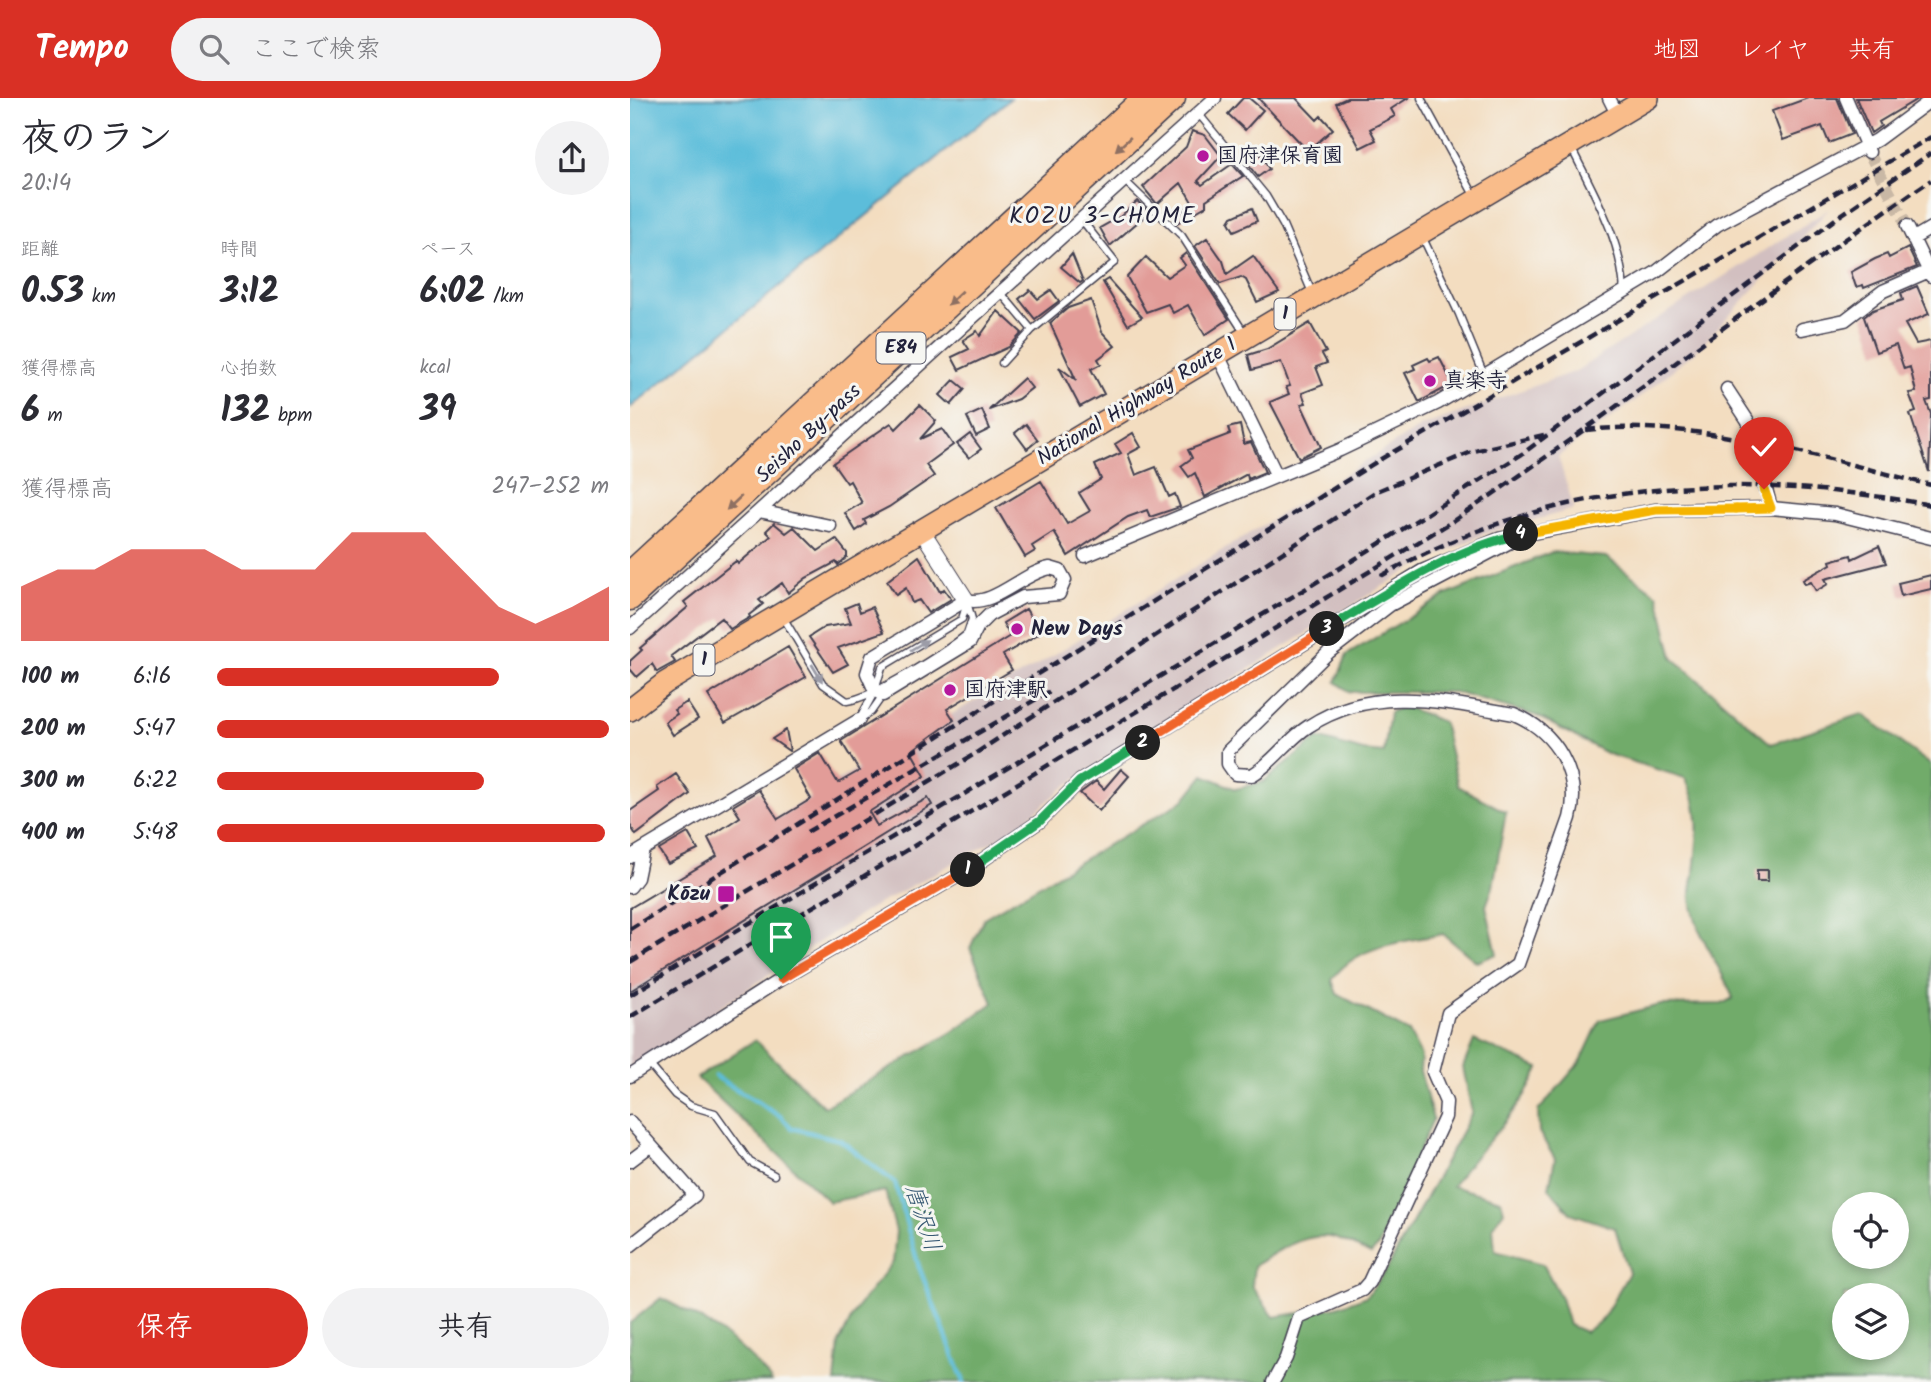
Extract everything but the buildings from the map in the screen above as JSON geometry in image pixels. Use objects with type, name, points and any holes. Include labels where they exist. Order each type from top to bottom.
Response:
[{"type":"highway","name":"Seisho By-pass","points":[[630,574],[1145,98]]},
{"type":"highway","name":"Seisho By-pass","points":[[630,598],[1173,98]]},
{"type":"highway","name":"National Highway Route 1","points":[[630,710],[665,684],[781,614],[1570,144],[1613,106],[1648,98]]},
{"type":"street","points":[[630,628],[1215,98]]},
{"type":"street","points":[[1846,98],[1868,150]]},
{"type":"street","points":[[1085,556],[1398,423],[1655,273],[1717,225],[1868,150],[1931,100]]},
{"type":"street","points":[[1802,329],[1845,320],[1884,291],[1930,274],[1911,232],[1931,228]]},
{"type":"street","points":[[1218,355],[1276,474]]},
{"type":"street","points":[[1727,389],[1748,421],[1771,508]]},
{"type":"street","points":[[630,1076],[728,1013],[968,870],[1040,821],[1080,781],[1422,571],[1499,539],[1656,510],[1771,508],[1835,514],[1931,538]]},
{"type":"street","points":[[759,511],[830,526]]},
{"type":"street","points":[[922,531],[966,600]]},
{"type":"street","points":[[1273,1382],[1286,1358],[1299,1318],[1311,1310],[1362,1290],[1369,1282],[1445,1117],[1446,1102],[1433,1072],[1448,1013],[1518,964],[1570,818],[1574,793],[1568,768],[1556,747],[1529,720],[1514,714],[1412,698],[1363,702],[1320,719],[1297,734],[1252,775],[1235,774],[1228,764],[1228,751],[1329,652],[1390,605],[1529,532]]},
{"type":"street","points":[[1056,569],[1065,580],[1059,594],[1023,597],[989,615],[978,626],[970,642],[879,693],[867,673],[872,657],[966,600],[986,599],[1036,571],[1056,569]]},
{"type":"street","points":[[630,858],[859,720]]},
{"type":"street","points":[[630,887],[637,878],[643,849]]},
{"type":"street","points":[[630,1122],[695,1195],[630,1246]]},
{"type":"street","points":[[630,1161],[650,1146]]},
{"type":"lane","points":[[1421,98],[1476,199]]},
{"type":"lane","points":[[1198,112],[1266,196],[1283,225],[1314,296]]},
{"type":"lane","points":[[1570,144],[1615,236],[1622,264],[1624,291]]},
{"type":"lane","points":[[1123,179],[1182,236],[1247,336]]},
{"type":"lane","points":[[1002,363],[1032,330],[1115,262],[1081,219]]},
{"type":"lane","points":[[1421,232],[1460,314],[1484,375]]},
{"type":"lane","points":[[1001,293],[1032,330]]},
{"type":"lane","points":[[781,614],[823,684],[846,701],[879,693],[967,634],[972,619],[966,600]]},
{"type":"lane","points":[[859,720],[871,712],[879,693]]},
{"type":"lane","points":[[649,1064],[675,1095],[691,1106],[715,1113],[750,1162],[775,1175]]},
{"type":"shaded area","points":[[1829,209],[1697,350],[1635,401],[1558,456],[1574,509],[1484,534],[1409,570],[1116,751],[1067,785],[1014,830],[869,909],[707,1016],[702,1023],[630,1066],[630,907],[853,771],[1044,661],[1422,426],[1576,371]]},
{"type":"green space","points":[[1552,552],[1606,557],[1658,595],[1673,658],[1771,744],[1862,714],[1931,765],[1931,1382],[835,1382],[839,1343],[856,1309],[893,1262],[896,1231],[885,1191],[829,1202],[697,1078],[755,1040],[824,1107],[952,1032],[993,1003],[970,948],[984,918],[1184,800],[1204,775],[1236,789],[1263,782],[1318,738],[1363,751],[1384,753],[1390,712],[1404,706],[1443,722],[1458,786],[1506,812],[1493,887],[1486,906],[1497,954],[1477,962],[1443,934],[1382,946],[1354,959],[1332,980],[1337,994],[1409,1032],[1421,1056],[1420,1071],[1433,1119],[1379,1245],[1371,1254],[1335,1238],[1310,1238],[1290,1245],[1254,1266],[1252,1286],[1274,1317],[1337,1307],[1367,1296],[1387,1269],[1472,1113],[1463,1067],[1474,1040],[1539,1068],[1522,1100],[1452,1186],[1501,1200],[1504,1211],[1493,1226],[1495,1251],[1543,1264],[1561,1298],[1569,1325],[1585,1332],[1602,1320],[1629,1273],[1615,1228],[1570,1213],[1549,1188],[1555,1159],[1539,1132],[1538,1111],[1581,1061],[1600,1020],[1660,1005],[1722,1004],[1733,998],[1693,912],[1691,893],[1697,835],[1696,812],[1690,790],[1685,778],[1608,754],[1537,716],[1454,692],[1350,692],[1336,682],[1347,655],[1446,595]]},
{"type":"green space","points":[[661,1298],[722,1333],[749,1355],[772,1382],[630,1382],[630,1323]]},
{"type":"water","points":[[630,98],[1011,98],[630,408]]},
{"type":"waterway","name":"唐沢川","points":[[715,1076],[780,1116],[792,1128],[840,1140],[895,1183],[919,1267],[964,1382]]},
{"type":"tunnel","points":[[1869,153],[1907,226]]},
{"type":"railway","points":[[630,929],[1381,459],[1931,137]]},
{"type":"railway","points":[[630,995],[1355,559],[1522,454],[1838,217],[1931,153]]},
{"type":"railway","points":[[630,1017],[1450,523],[1931,180]]},
{"type":"railway","points":[[1586,430],[1630,428],[1717,435],[1931,485]]},
{"type":"railway","points":[[630,962],[973,755],[1375,492],[1474,451],[1544,435]]},
{"type":"railway","points":[[1381,576],[1447,543],[1514,519],[1581,501],[1649,491],[1718,486],[1788,488],[1859,494],[1931,505]]},
{"type":"railway","points":[[807,832],[1052,690]]},
{"type":"place","name":"国府津保育園","points":[[1203,156]]},
{"type":"place","name":"真楽寺","points":[[1430,381]]},
{"type":"place","name":"New Days","points":[[1017,629]]},
{"type":"place","name":"国府津駅","points":[[950,690]]},
{"type":"place","name":"Kōzu","points":[[726,894]]},
{"type":"district","name":"KOZU 3-CHOME","points":[[1103,217]]},
{"type":"route","points":[[781,979],[968,870],[1040,821],[1080,781],[1422,571],[1499,539],[1605,518],[1656,510],[1771,508],[1764,489]]}]
